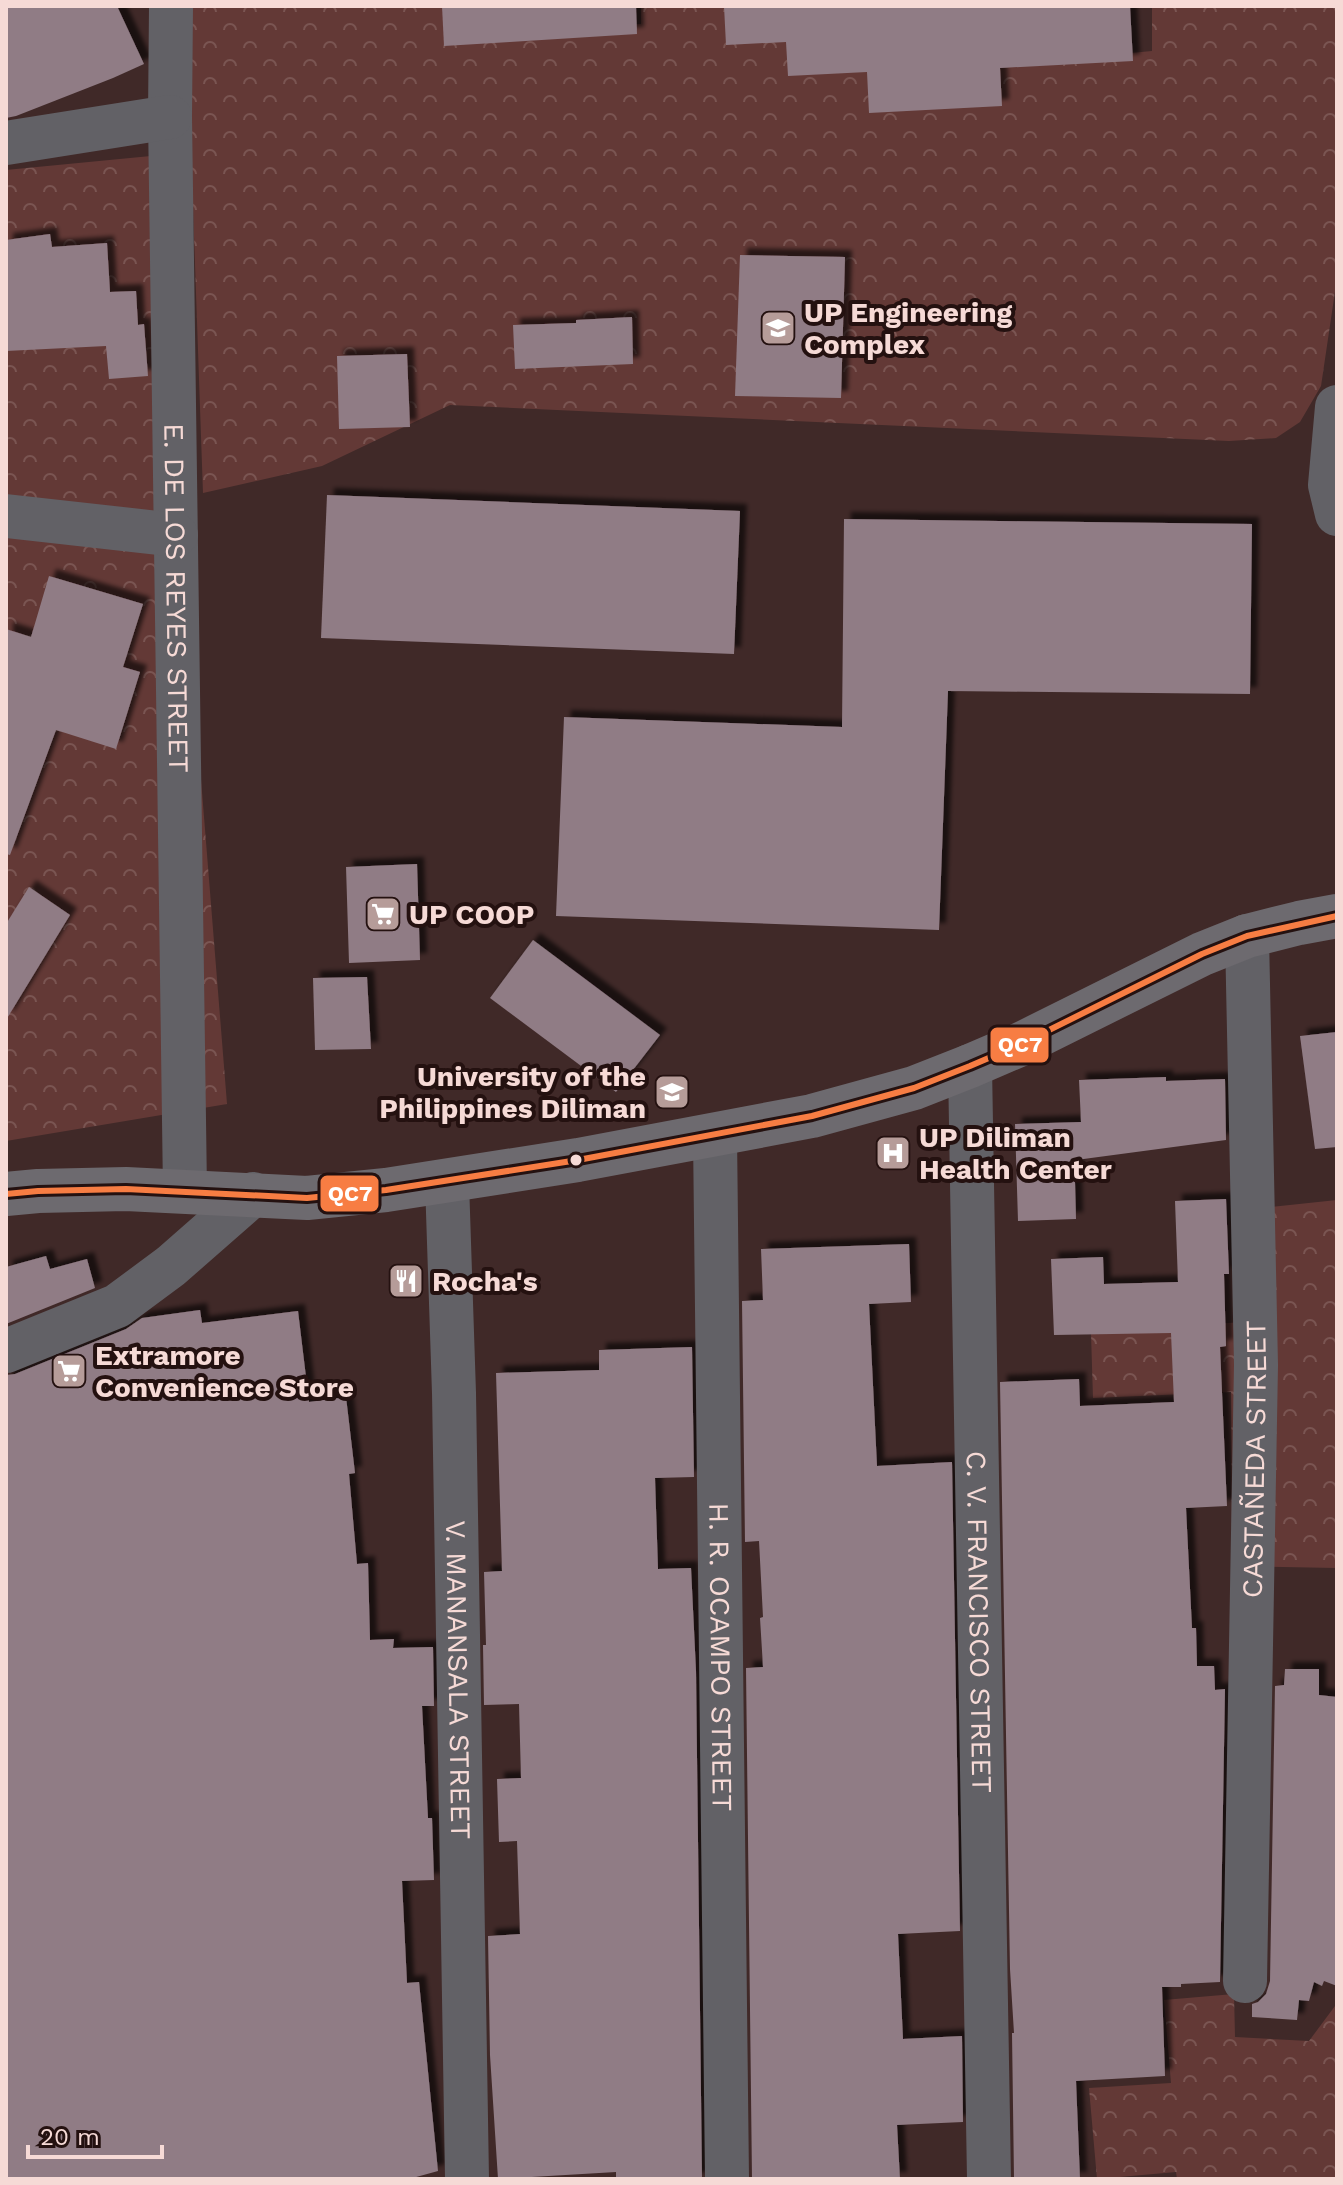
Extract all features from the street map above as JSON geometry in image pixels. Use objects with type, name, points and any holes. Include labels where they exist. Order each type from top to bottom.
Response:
[{"type":"main road","points":[[6,1194],[38,1191],[185,1191],[307,1198],[447,1182],[812,1116],[914,1088],[970,1066],[1202,954],[1247,936],[1337,916]]},
{"type":"street","name":"E. DE LOS REYES STREET","points":[[171,6],[185,1191]]},
{"type":"street","points":[[6,143],[170,117]]},
{"type":"street","points":[[1337,407],[1330,485],[1337,514]]},
{"type":"street","points":[[6,516],[176,535]]},
{"type":"street","name":"CASTAÑEDA STREET","points":[[1245,1981],[1256,1365],[1247,936]]},
{"type":"street","name":"C. V. FRANCISCO STREET","points":[[970,1066],[989,2179]]},
{"type":"street","name":"H. R. OCAMPO STREET","points":[[715,1135],[727,2179]]},
{"type":"street","name":"V. MANANSALA STREET","points":[[447,1182],[454,1393],[467,2179]]},
{"type":"street","points":[[6,1351],[117,1306],[171,1266],[253,1194]]},
{"type":"green space","points":[[186,6],[452,6],[454,31],[641,24],[641,6],[751,6],[892,76],[1152,51],[1152,6],[1337,6],[1337,278],[1321,386],[1300,422],[1276,438],[1229,441],[450,405],[322,466],[203,493]]},
{"type":"green space","points":[[151,156],[227,1104],[6,1141],[6,170]]},
{"type":"green space","points":[[1337,1200],[1337,1568],[1232,1566],[1231,1392],[1093,1398],[1091,1333],[1270,1320],[1271,1207]]},
{"type":"green space","points":[[1234,1994],[1235,2037],[1309,2041],[1337,2007],[1337,2179],[1177,2179],[1176,2172],[1097,2179],[1089,2088],[1171,2083],[1164,2000]]},
{"type":"building","points":[[6,6],[117,6],[144,64],[6,118]]},
{"type":"building","points":[[442,6],[636,6],[637,34],[444,46]]},
{"type":"building","points":[[724,6],[1130,6],[1133,61],[1000,68],[1002,106],[869,113],[867,72],[788,76],[786,42],[726,45]]},
{"type":"building","points":[[50,234],[52,247],[107,243],[110,292],[136,291],[138,325],[144,324],[148,376],[109,379],[106,346],[6,351],[6,240]]},
{"type":"building","points":[[740,255],[845,257],[841,398],[735,396]]},
{"type":"building","points":[[632,317],[633,364],[515,369],[513,325]]},
{"type":"building","points":[[407,354],[410,427],[339,429],[337,356]]},
{"type":"building","points":[[327,495],[740,511],[734,654],[321,638]]},
{"type":"building","points":[[844,519],[1252,524],[1250,694],[948,691],[939,930],[556,916],[564,717],[842,727]]},
{"type":"building","points":[[49,576],[143,604],[123,667],[140,672],[116,749],[56,730],[10,855],[6,854],[6,629],[31,637]]},
{"type":"building","name":"UP COOP","points":[[417,864],[420,960],[349,963],[346,867]]},
{"type":"building","points":[[29,887],[70,915],[6,1020],[6,924]]},
{"type":"building","points":[[533,940],[660,1035],[616,1092],[490,998]]},
{"type":"building","points":[[367,977],[371,1049],[315,1050],[313,978]]},
{"type":"building","points":[[1337,1032],[1337,1147],[1315,1149],[1300,1036]]},
{"type":"building","points":[[1166,1077],[1166,1081],[1225,1079],[1226,1140],[1076,1160],[1076,1219],[1018,1221],[1015,1124],[1081,1122],[1079,1080]]},
{"type":"building","points":[[1226,1199],[1229,1274],[1224,1274],[1226,1346],[1220,1347],[1227,1506],[1186,1508],[1197,1666],[1214,1666],[1215,1690],[1225,1689],[1220,1982],[1162,1987],[1165,2076],[1076,2081],[1080,2179],[1014,2179],[1014,2033],[1010,1969],[1000,1382],[1079,1379],[1080,1406],[1174,1402],[1171,1333],[1054,1335],[1051,1259],[1103,1257],[1104,1284],[1178,1282],[1175,1201]]},
{"type":"building","points":[[909,1244],[911,1302],[869,1304],[877,1466],[952,1462],[960,1931],[898,1934],[903,2039],[962,2036],[963,2122],[897,2125],[900,2179],[752,2179],[746,1668],[763,1667],[760,1618],[763,1617],[759,1541],[745,1542],[742,1301],[763,1300],[761,1249]]},
{"type":"building","points":[[46,1256],[50,1269],[87,1259],[95,1288],[6,1324],[6,1267]]},
{"type":"building","points":[[200,1310],[202,1323],[298,1311],[309,1402],[346,1397],[355,1473],[349,1474],[357,1564],[368,1563],[370,1640],[394,1639],[393,1648],[433,1647],[434,1706],[422,1706],[434,1880],[402,1881],[407,1983],[419,1982],[438,2171],[409,2179],[6,2179],[6,1375],[126,1329],[142,1318]]},
{"type":"building","points":[[692,1347],[694,1477],[655,1478],[658,1569],[691,1568],[696,1671],[702,2179],[616,2179],[616,2172],[498,2179],[490,2055],[488,1936],[520,1934],[517,1841],[499,1842],[497,1779],[521,1778],[519,1704],[484,1705],[484,1572],[502,1571],[496,1373],[599,1370],[599,1350]]},
{"type":"building","points":[[1285,1669],[1319,1669],[1319,1695],[1337,1697],[1337,1986],[1324,1981],[1322,1986],[1314,1982],[1309,2001],[1299,2000],[1297,2020],[1252,2017],[1252,2004],[1266,1994],[1270,1981],[1275,1686],[1284,1685]]},
{"type":"transit line","name":"QC7","points":[[6,1194],[126,1189],[307,1198],[386,1190],[578,1160],[812,1116],[914,1088],[970,1066],[1202,954],[1247,936],[1337,916]]},
{"type":"place","name":"UP Engineering Complex","points":[[778,328]]},
{"type":"place","name":"UP COOP","points":[[383,914]]},
{"type":"place","name":"University of the Philippines Diliman","points":[[672,1092]]},
{"type":"place","name":"UP Diliman Health Center","points":[[893,1153]]},
{"type":"place","name":"Rocha's","points":[[406,1281]]},
{"type":"place","name":"Extramore Convenience Store","points":[[69,1371]]}]
